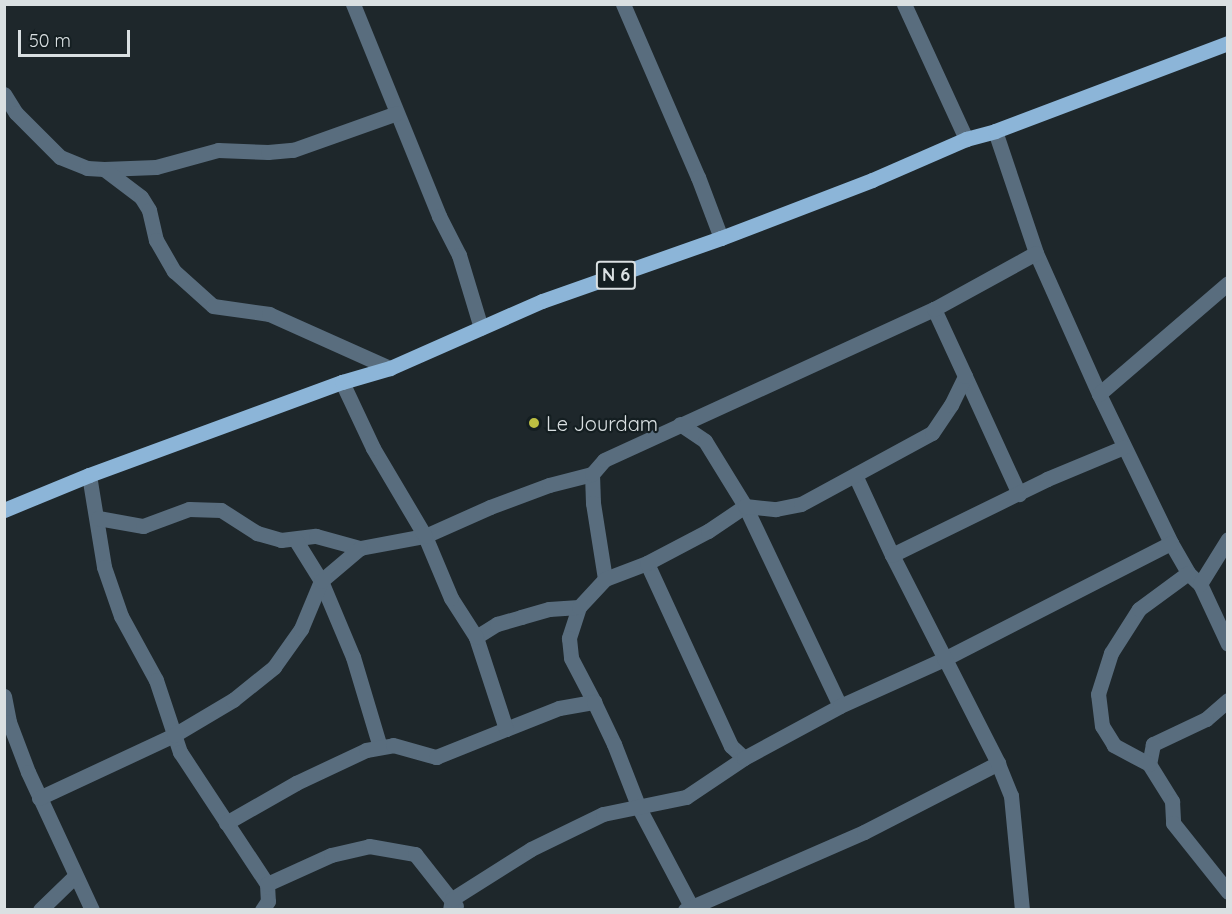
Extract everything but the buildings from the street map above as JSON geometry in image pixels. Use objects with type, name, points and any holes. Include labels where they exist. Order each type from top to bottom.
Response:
[{"type":"main road","name":"N 6","points":[[4,510],[89,475],[342,382],[390,368],[542,301],[721,238],[872,180],[966,139],[995,131],[1227,43]]},
{"type":"street","points":[[353,4],[364,36],[386,80],[439,216],[459,255],[481,328]]},
{"type":"street","points":[[623,4],[638,45],[667,103],[698,177],[721,238]]},
{"type":"street","points":[[904,4],[966,139]]},
{"type":"street","points":[[4,94],[16,113],[60,157],[87,168],[104,169],[156,166],[218,150],[267,152],[293,150],[397,113]]},
{"type":"street","points":[[995,131],[1036,253],[1124,447],[1171,543],[1188,573],[1200,584],[1227,644]]},
{"type":"street","points":[[104,169],[141,196],[149,210],[156,240],[174,271],[213,306],[269,314],[390,368]]},
{"type":"street","points":[[98,518],[143,526],[189,509],[221,510],[257,533],[281,540],[316,536],[360,548],[424,536],[549,485],[592,474],[604,460],[934,309],[1036,253]]},
{"type":"street","points":[[1100,394],[1227,283]]},
{"type":"street","points":[[934,309],[1019,494]]},
{"type":"street","points":[[964,376],[951,405],[932,433],[801,504],[776,509],[745,506],[708,531],[647,563],[605,579],[579,607],[569,638],[571,658],[614,744],[639,808],[690,908],[864,832],[998,763]]},
{"type":"street","points":[[342,382],[373,448],[424,536],[451,598],[476,637],[506,729]]},
{"type":"street","points":[[680,424],[705,441],[745,506],[840,706]]},
{"type":"street","points":[[892,555],[1047,479],[1124,447]]},
{"type":"street","points":[[592,474],[593,503],[605,579]]},
{"type":"street","points":[[89,475],[105,567],[121,616],[156,680],[180,752],[267,884],[268,907]]},
{"type":"street","points":[[855,475],[892,555],[998,763],[1011,796],[1022,909]]},
{"type":"street","points":[[295,538],[321,581],[353,657],[380,747]]},
{"type":"street","points":[[1200,584],[1227,539]]},
{"type":"street","points":[[267,884],[331,855],[369,846],[415,854],[453,906],[531,849],[603,814],[686,797],[744,758],[840,706],[944,658],[1171,543]]},
{"type":"street","points":[[39,798],[174,735],[233,700],[274,667],[301,629],[321,581],[360,548]]},
{"type":"street","points":[[647,563],[731,746],[744,758]]},
{"type":"street","points":[[1188,573],[1139,609],[1111,653],[1098,694],[1102,726],[1114,745],[1149,764],[1172,801],[1173,823],[1227,892]]},
{"type":"street","points":[[476,637],[497,624],[521,617],[549,609],[579,607]]},
{"type":"street","points":[[4,696],[9,722],[39,798],[92,909]]},
{"type":"street","points":[[1149,764],[1153,744],[1206,719],[1227,700]]},
{"type":"street","points":[[226,823],[296,783],[366,750],[393,745],[436,757],[559,708],[594,702]]},
{"type":"street","points":[[40,909],[75,876]]},
{"type":"place","name":"Le Jourdam","points":[[534,423]]}]
